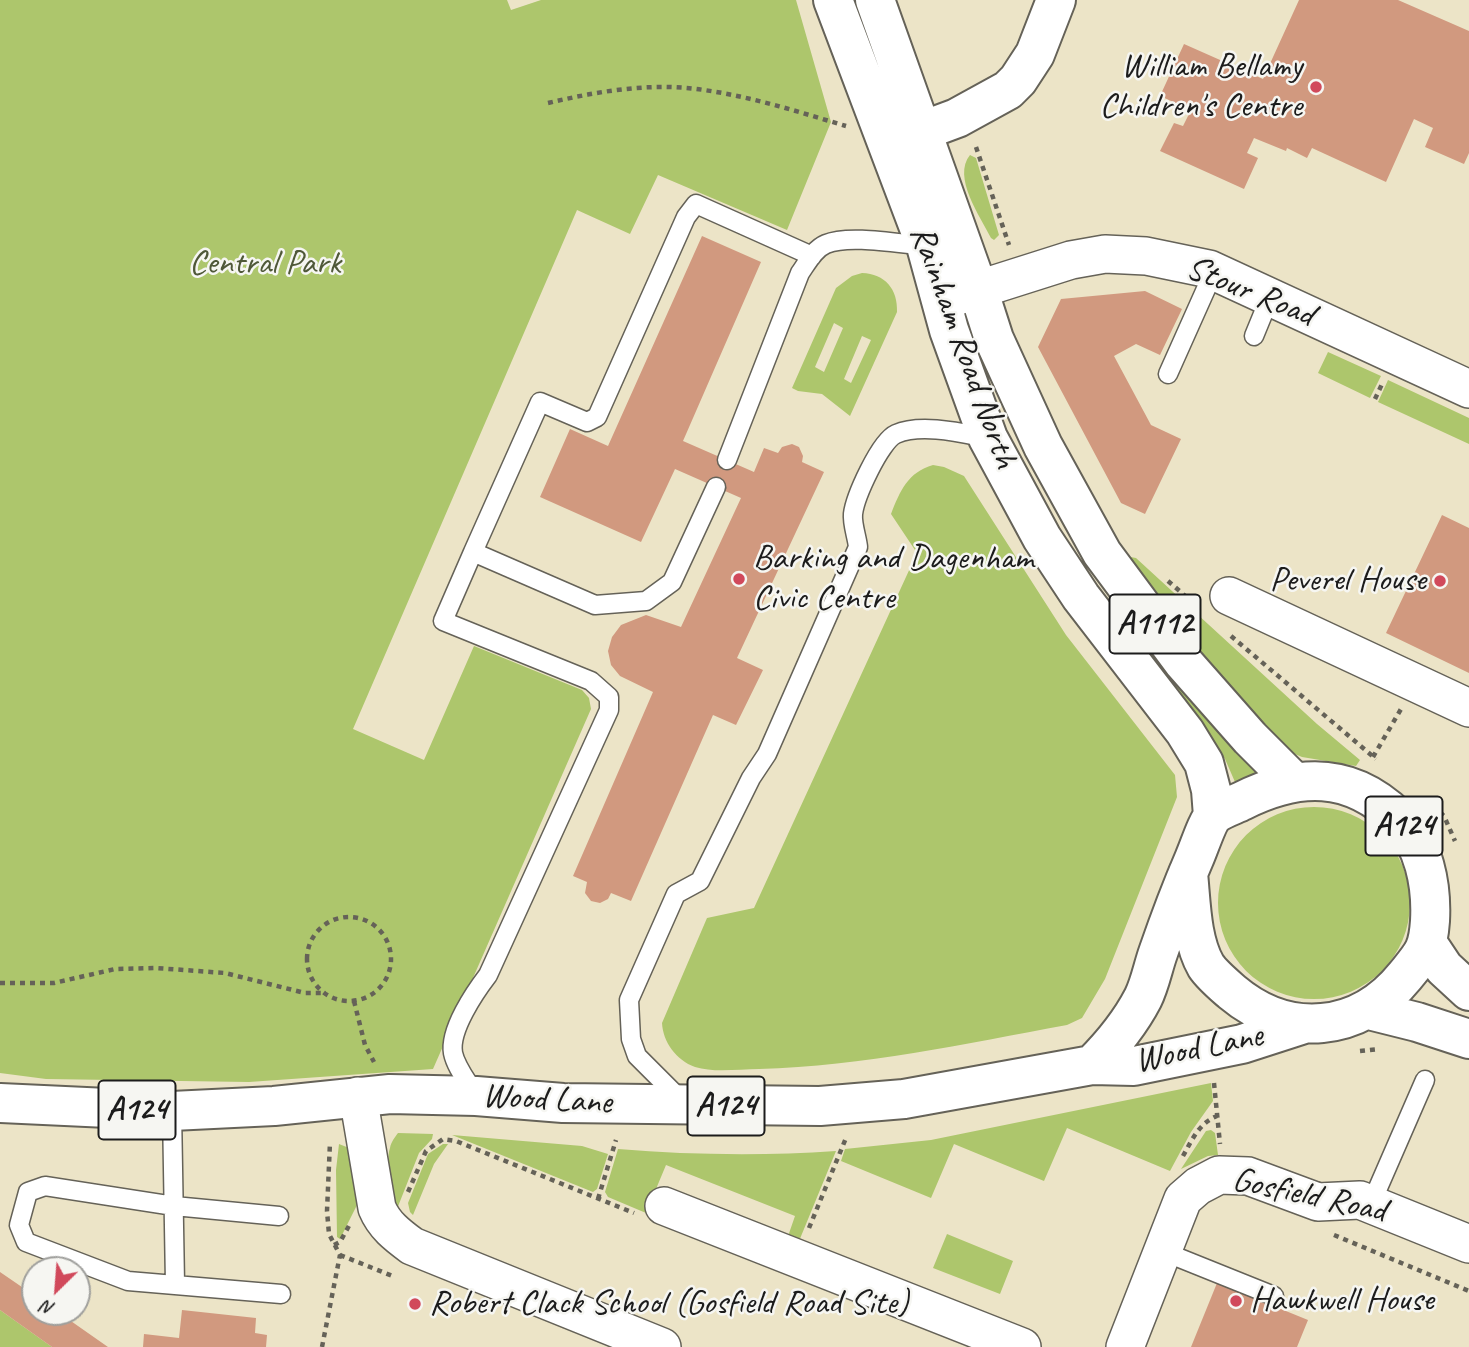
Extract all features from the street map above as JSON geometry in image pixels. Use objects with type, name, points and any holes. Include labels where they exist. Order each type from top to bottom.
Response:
[{"type":"main road","name":"Rainham Road North","points":[[833,0],[850,51],[905,137],[978,289],[994,339],[1035,429],[1102,553],[1183,662],[1250,738],[1293,781]]},
{"type":"main road","name":"Rainham Road North","points":[[875,0],[940,302],[988,438],[1042,538],[1081,597],[1185,732],[1204,763],[1211,789],[1213,816]]},
{"type":"main road","points":[[905,137],[957,118],[1008,90],[1035,54],[1056,0]]},
{"type":"main road","name":"A124","points":[[1188,873],[1197,940],[1207,966],[1249,1006],[1278,1018],[1304,1024],[1339,1021],[1369,1010],[1394,989],[1428,944],[1431,902],[1429,880],[1415,841],[1398,818],[1355,788],[1331,781],[1293,781],[1268,788],[1213,816]]},
{"type":"main road","points":[[1188,873],[1213,816]]},
{"type":"main road","name":"Wood Lane","points":[[1092,1065],[1110,1047],[1143,996],[1188,873]]},
{"type":"main road","points":[[1428,944],[1444,968],[1469,991]]},
{"type":"main road","points":[[1369,1010],[1469,1039]]},
{"type":"main road","name":"Wood Lane","points":[[0,1103],[172,1111],[274,1106],[374,1095],[476,1096],[564,1103],[820,1107],[904,1099],[1092,1065],[1134,1066],[1242,1044],[1304,1024]]},
{"type":"street","name":"Stour Road","points":[[940,302],[1071,260],[1105,254],[1146,256],[1214,271],[1469,389]]},
{"type":"street","points":[[1219,613],[1469,708]]},
{"type":"street","points":[[374,1095],[377,1208],[381,1218],[393,1232],[412,1246],[662,1347]]},
{"type":"street","name":"Gosfield Road","points":[[1125,1347],[1183,1199],[1198,1186],[1219,1175],[1248,1176],[1318,1202],[1360,1200],[1469,1244]]},
{"type":"street","points":[[664,1206],[1022,1347]]},
{"type":"lane","points":[[476,1096],[455,1060],[454,1040],[471,997],[488,975],[609,710],[609,697],[591,681],[443,621],[540,402],[587,422],[597,416],[686,217],[696,204],[812,256]]},
{"type":"lane","points":[[727,460],[800,273],[812,256],[825,244],[842,241],[926,246]]},
{"type":"lane","points":[[1168,374],[1214,271]]},
{"type":"lane","points":[[1254,336],[1270,297]]},
{"type":"lane","points":[[687,1105],[637,1056],[631,1039],[629,1000],[676,894],[700,881],[751,778],[768,754],[858,547],[853,515],[867,475],[886,443],[894,434],[925,430],[950,431],[988,438]]},
{"type":"lane","points":[[473,552],[595,605],[646,601],[672,582],[716,487]]},
{"type":"lane","points":[[1371,1205],[1425,1080]]},
{"type":"lane","points":[[172,1111],[175,1284]]},
{"type":"lane","points":[[279,1216],[174,1206],[45,1185],[28,1192],[19,1225],[26,1242],[128,1281],[281,1294]]},
{"type":"lane","points":[[1162,1251],[1274,1296]]},
{"type":"path","points":[[548,103],[594,92],[651,88],[702,90],[762,102],[850,127]]},
{"type":"path","points":[[976,147],[1013,256]]},
{"type":"path","points":[[1165,579],[1219,613],[1381,763]]},
{"type":"path","points":[[1373,757],[1401,708]]},
{"type":"path","points":[[1437,810],[1444,816],[1456,846]]},
{"type":"path","points":[[350,916],[375,925],[384,935],[392,961],[382,986],[371,995],[354,1000],[343,1000],[318,987],[310,975],[307,961],[309,946],[315,933],[337,918],[350,916]]},
{"type":"path","points":[[0,983],[54,983],[115,969],[156,968],[225,973],[306,993],[326,993]]},
{"type":"path","points":[[354,1000],[374,1095]]},
{"type":"path","points":[[1354,1051],[1386,1048]]},
{"type":"path","points":[[1214,1075],[1223,1176]]},
{"type":"path","points":[[443,1128],[443,1139]]},
{"type":"path","points":[[322,1347],[340,1255],[329,1234],[327,1210],[331,1133]]},
{"type":"path","points":[[797,1258],[846,1138]]},
{"type":"path","points":[[393,1232],[426,1151],[443,1139],[456,1141],[657,1222],[664,1206]]},
{"type":"path","points":[[598,1199],[616,1140]]},
{"type":"green space","name":"Central Park","points":[[0,0],[507,0],[511,10],[541,0],[796,0],[831,122],[787,230],[658,175],[630,234],[577,210],[353,729],[424,760],[474,646],[582,690],[589,698],[591,709],[433,1069],[249,1082],[46,1079],[0,1073]]},
{"type":"green space","points":[[970,155],[976,158],[999,235],[994,240],[975,208],[966,185],[965,164]]},
{"type":"green space","points":[[870,274],[888,284],[895,296],[897,312],[850,416],[822,394],[792,388],[836,288],[852,276]],"holes":[[[834,323],[843,328],[824,372],[815,367]],[[862,336],[871,340],[851,383],[844,379]]]},
{"type":"green space","points":[[1328,352],[1381,376],[1370,398],[1318,373]]},
{"type":"green space","points":[[1388,380],[1469,418],[1469,444],[1378,402]]},
{"type":"green space","points":[[933,465],[964,476],[1066,635],[1175,775],[1177,797],[1105,979],[1082,1018],[1067,1025],[837,1064],[718,1070],[695,1067],[672,1050],[662,1023],[707,918],[754,908],[917,553],[891,514],[894,506],[911,478],[917,472]]},
{"type":"green space","points":[[1125,556],[1136,558],[1360,760],[1356,766],[1302,757],[1290,752],[1236,700]]},
{"type":"green space","points":[[1117,594],[1256,770],[1255,773],[1235,782],[1216,746],[1104,602]]},
{"type":"green space","points":[[1314,807],[1351,814],[1382,835],[1403,866],[1410,903],[1403,940],[1382,971],[1351,992],[1314,999],[1277,992],[1246,971],[1225,940],[1218,903],[1225,866],[1246,835],[1277,814]]},
{"type":"green space","points":[[1211,1083],[1213,1101],[1191,1132],[1170,1171],[1067,1128],[1044,1181],[954,1144],[931,1198],[841,1161],[845,1149],[931,1140]]},
{"type":"green space","points":[[1206,1131],[1215,1133],[1218,1155],[1208,1156],[1181,1169]]},
{"type":"green space","points":[[398,1133],[433,1134],[432,1139],[419,1153],[397,1209],[388,1161],[393,1140]]},
{"type":"green space","points":[[452,1135],[582,1146],[608,1154],[597,1189],[593,1192]]},
{"type":"green space","points":[[339,1144],[349,1148],[361,1197],[340,1239],[337,1237],[336,1170]]},
{"type":"green space","points":[[443,1144],[448,1144],[434,1164],[413,1215],[408,1203],[428,1154]]},
{"type":"green space","points":[[618,1149],[727,1154],[836,1151],[797,1246],[786,1242],[795,1216],[666,1165],[646,1213],[608,1197],[605,1192]]},
{"type":"green space","points":[[947,1234],[1013,1261],[1000,1294],[933,1268]]},
{"type":"green space","points":[[0,1310],[52,1347],[0,1347]]},
{"type":"building","name":"William Bellamy Children's Centre","points":[[1299,0],[1398,0],[1469,31],[1469,153],[1464,164],[1425,147],[1433,128],[1414,119],[1386,182],[1312,148],[1307,158],[1287,148],[1286,151],[1254,138],[1247,153],[1258,158],[1244,189],[1160,151],[1174,123],[1183,126],[1191,110],[1160,96],[1184,44],[1263,79]]},
{"type":"building","name":"Barking and Dagenham Civic Centre","points":[[702,236],[761,262],[683,441],[754,472],[764,448],[778,453],[782,447],[792,444],[799,447],[803,456],[802,462],[824,472],[737,658],[763,670],[736,725],[713,715],[631,901],[611,893],[608,899],[600,903],[591,901],[585,893],[587,882],[573,876],[653,692],[620,676],[611,665],[608,651],[612,637],[621,625],[646,615],[681,627],[741,498],[675,469],[641,542],[540,497],[570,429],[608,446]]},
{"type":"building","points":[[1145,291],[1182,309],[1160,355],[1136,344],[1114,356],[1151,425],[1181,439],[1145,514],[1121,503],[1038,347],[1061,299]]},
{"type":"building","name":"Peverel House","points":[[1442,515],[1469,528],[1469,673],[1386,633]]},
{"type":"building","points":[[0,1272],[21,1286],[21,1325],[0,1310]]},
{"type":"building","name":"Hawkwell House","points":[[1217,1283],[1308,1320],[1297,1347],[1191,1347]]},
{"type":"building","points":[[182,1310],[256,1318],[255,1333],[267,1335],[266,1347],[143,1347],[144,1334],[179,1338]]},
{"type":"building","points":[[22,1326],[78,1326],[108,1347],[52,1347]]},
{"type":"place","name":"William Bellamy Children's Centre","points":[[1316,87]]},
{"type":"place","name":"Barking and Dagenham Civic Centre","points":[[739,579]]},
{"type":"place","name":"Peverel House","points":[[1440,581]]},
{"type":"place","name":"Hawkwell House","points":[[1236,1301]]},
{"type":"place","name":"Robert Clack School (Gosfield Road Site)","points":[[415,1304]]}]
